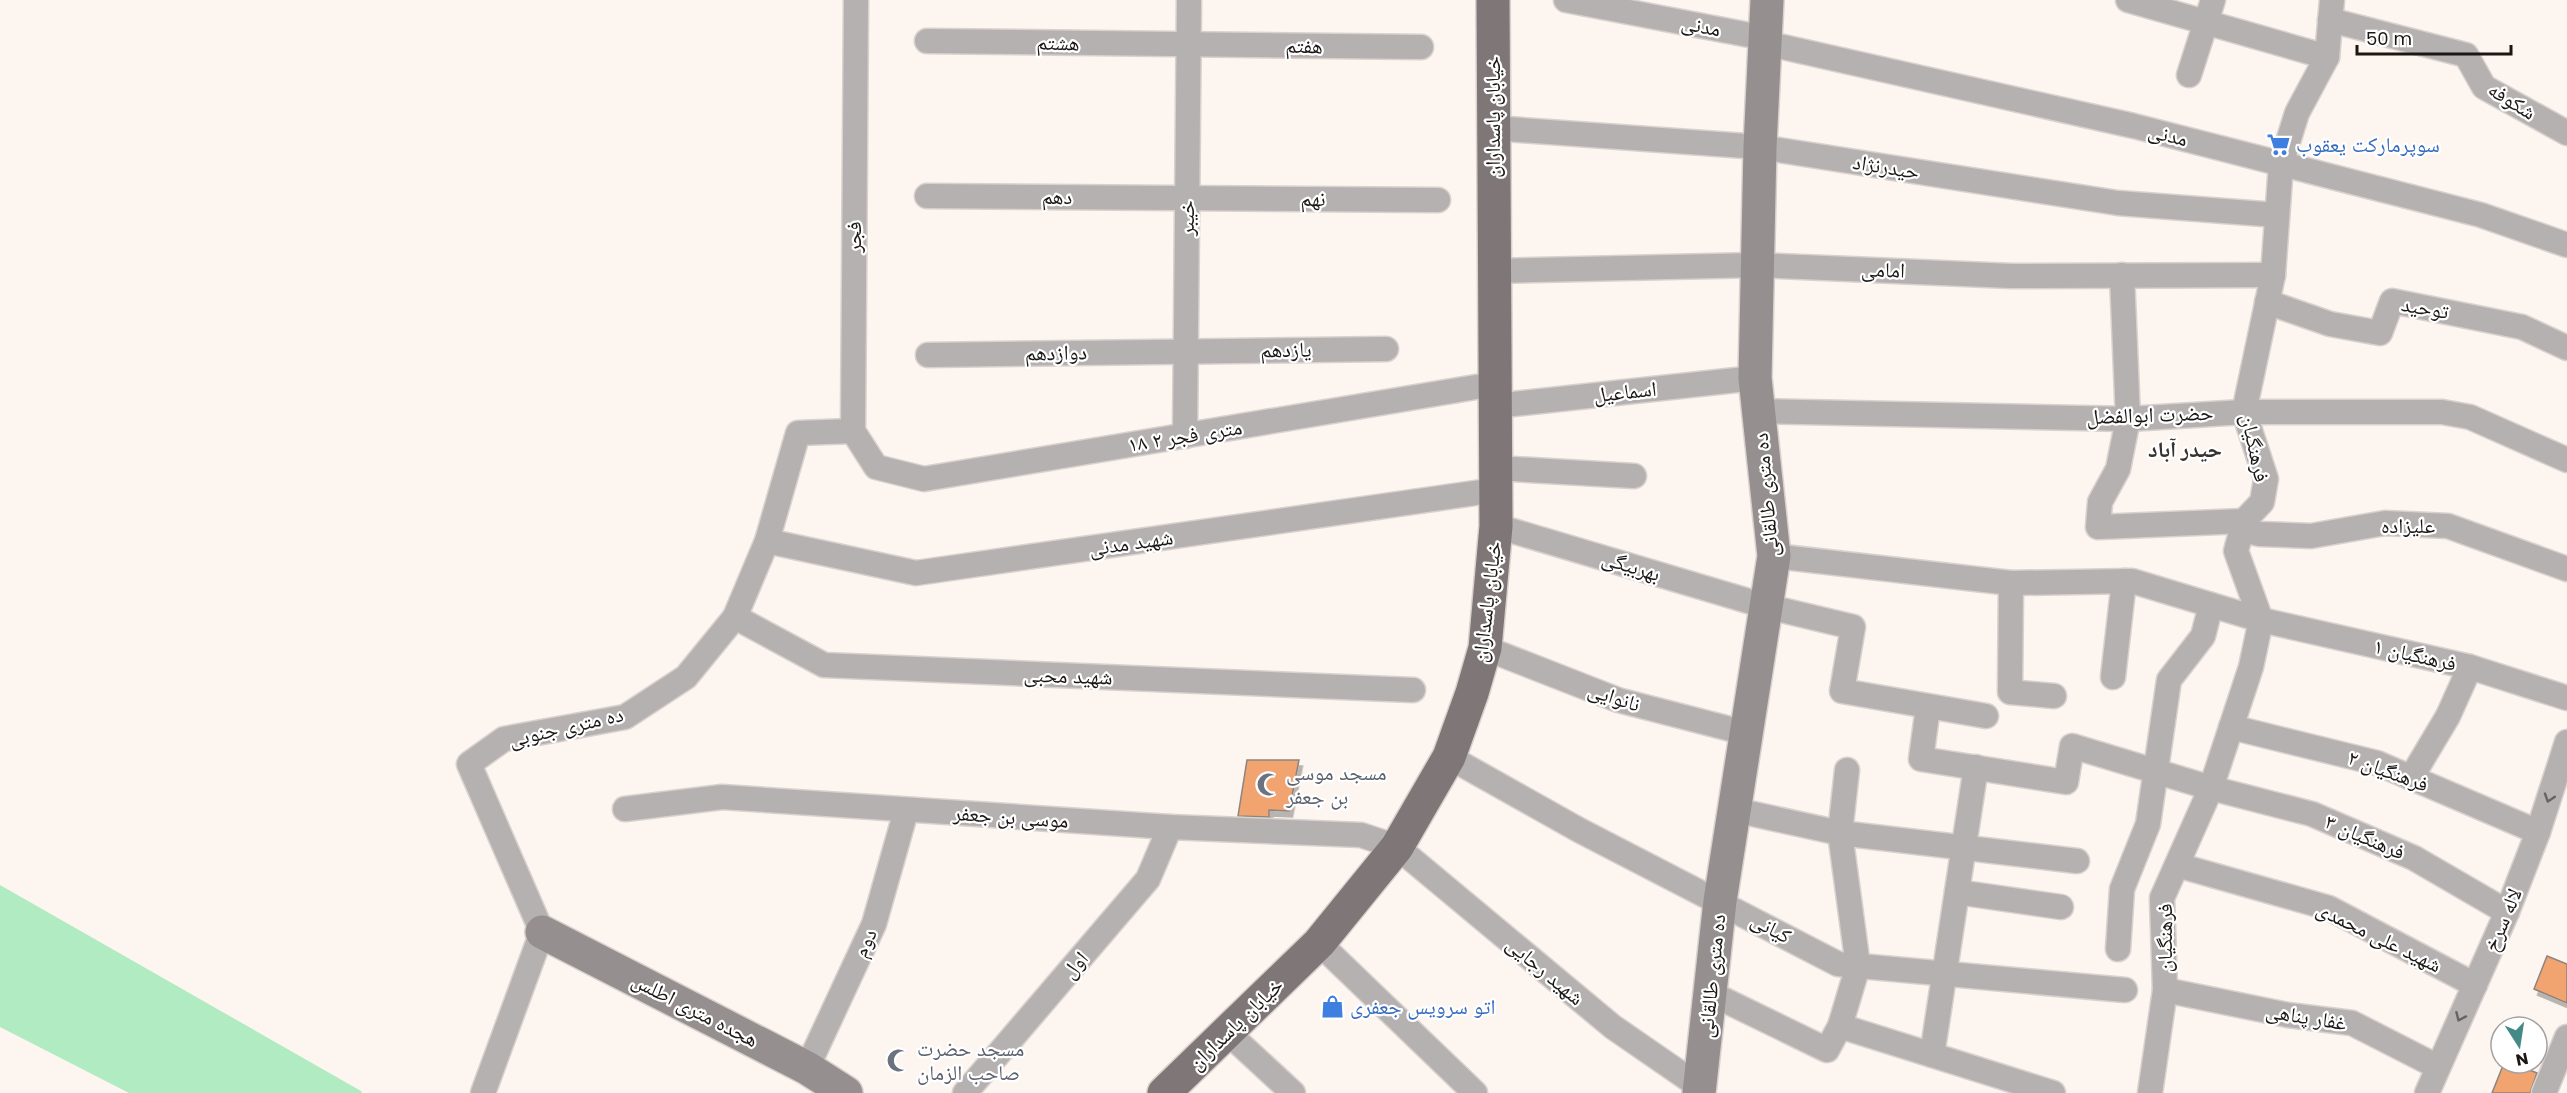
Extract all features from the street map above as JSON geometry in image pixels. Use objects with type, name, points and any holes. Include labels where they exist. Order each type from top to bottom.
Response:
[{"type":"main road","name":"خیابان پاسداران","points":[[1164,1093],[1319,943],[1397,847],[1449,757],[1485,648],[1496,526],[1493,0]]},
{"type":"street","name":"فجر","points":[[853,431],[856,0]]},
{"type":"street","name":"خیبر","points":[[1185,435],[1188,0]]},
{"type":"street","name":"مدنی","points":[[1566,0],[1765,40],[2134,126],[2481,215],[2567,245]]},
{"type":"street","name":"ده متری طالقانی","points":[[1699,1090],[1720,901],[1774,556],[1755,378],[1760,147],[1767,0]]},
{"type":"street","points":[[2128,0],[2209,11],[2327,57]]},
{"type":"street","name":"فرهنگیان","points":[[2243,526],[2262,502],[2266,479],[2244,412],[2273,275],[2281,164],[2297,113],[2327,57],[2331,10]]},
{"type":"street","name":"شکوفه","points":[[2331,10],[2466,55],[2484,87],[2567,133]]},
{"type":"street","points":[[2189,75],[2209,11]]},
{"type":"street","name":"هشتم","points":[[927,40],[1188,45]]},
{"type":"street","name":"هفتم","points":[[1188,45],[1421,47]]},
{"type":"street","name":"حیدرنژاد","points":[[1493,128],[1760,147],[2118,203],[2277,215]]},
{"type":"street","name":"دهم","points":[[927,196],[1187,198]]},
{"type":"street","name":"نهم","points":[[1187,198],[1438,200]]},
{"type":"street","name":"امامی","points":[[1494,271],[1757,265],[2011,276],[2273,275]]},
{"type":"street","points":[[2122,275],[2128,419]]},
{"type":"street","name":"توحید","points":[[2267,303],[2330,324],[2380,333],[2392,301],[2522,327],[2567,348]]},
{"type":"street","name":"یازدهم","points":[[1185,352],[1386,349]]},
{"type":"street","name":"دوازدهم","points":[[928,355],[1185,352]]},
{"type":"street","name":"اسماعیل","points":[[1495,395],[1755,378]]},
{"type":"street","name":"۱۸ متری فجر ۲","points":[[853,431],[876,467],[924,479],[1185,435],[1495,395]]},
{"type":"street","name":"حضرت ابوالفضل","points":[[1758,411],[2128,419],[2244,412],[2442,412],[2470,417],[2567,460]]},
{"type":"street","name":"علیزاده","points":[[2128,419],[2118,469],[2100,502],[2098,527],[2243,526],[2260,534],[2312,536],[2385,523],[2448,526],[2567,569]]},
{"type":"street","name":"ده متری جنوبی","points":[[542,932],[469,764],[504,739],[625,717],[686,677],[735,617],[767,541],[798,433],[853,431]]},
{"type":"street","name":"شهید مدنی","points":[[767,541],[916,573],[1496,479],[1634,476]]},
{"type":"street","name":"بهربیگی","points":[[1496,526],[1765,606],[1853,627],[1842,691],[1928,707]]},
{"type":"street","points":[[2243,526],[2236,551],[2261,620]]},
{"type":"street","name":"فرهنگیان ۱","points":[[1774,556],[2011,583],[2132,581],[2261,620],[2470,667],[2567,698]]},
{"type":"street","points":[[2113,677],[2124,581]]},
{"type":"street","points":[[2011,583],[2010,692],[2054,696]]},
{"type":"street","points":[[2118,949],[2122,889],[2148,824],[2169,680],[2203,636],[2211,605]]},
{"type":"street","name":"شهید محبی","points":[[735,617],[824,665],[1413,690]]},
{"type":"street","name":"فرهنگیان","points":[[2150,1093],[2165,990],[2162,898],[2211,788],[2251,667],[2261,620]]},
{"type":"street","name":"نانوایی","points":[[1485,648],[1618,700],[1746,734]]},
{"type":"street","points":[[2411,778],[2448,716],[2470,667]]},
{"type":"street","points":[[1932,1055],[1976,768],[1921,759],[1928,707],[1986,716]]},
{"type":"street","name":"فرهنگیان ۲","points":[[2231,727],[2377,763],[2538,832]]},
{"type":"street","name":"لاله سرخ","points":[[2427,1093],[2507,912],[2538,832],[2567,742]]},
{"type":"street","name":"فرهنگیان ۳","points":[[1976,768],[2066,782],[2072,746],[2211,788],[2312,814],[2414,858],[2507,912]]},
{"type":"street","name":"کیانی","points":[[1449,757],[1580,830],[1838,964],[2125,990]]},
{"type":"street","points":[[1710,993],[1827,1050],[1840,1026],[1858,966],[1840,833],[1847,770]]},
{"type":"street","name":"موسی بن جعفر","points":[[625,809],[722,797],[1170,827],[1360,835],[1397,847]]},
{"type":"street","points":[[1735,810],[1840,833],[2077,861]]},
{"type":"street","name":"دوم","points":[[807,1068],[874,924],[906,811]]},
{"type":"street","name":"اول","points":[[965,1093],[1148,879],[1170,827]]},
{"type":"street","name":"شهید رجایی","points":[[1397,847],[1613,1027],[1699,1090]]},
{"type":"street","name":"شهید علی محمدی","points":[[2177,865],[2329,908],[2475,985]]},
{"type":"street","points":[[1957,892],[2061,907]]},
{"type":"street","points":[[488,1090],[542,932]]},
{"type":"street","name":"هجده متری اطلس","points":[[542,932],[807,1068],[846,1093]]},
{"type":"street","points":[[1319,943],[1475,1093]]},
{"type":"street","name":"غفار پناهی","points":[[2165,990],[2288,1015],[2352,1023],[2438,1067]]},
{"type":"street","points":[[1840,1026],[2053,1093]]},
{"type":"street","points":[[1227,1032],[1293,1093]]},
{"type":"street","points":[[2544,1093],[2567,1037]]},
{"type":"green space","points":[[0,885],[362,1093],[129,1093],[0,1027]]},
{"type":"building","name":"مسجد موسی بن جعفر","points":[[1247,760],[1299,760],[1289,811],[1269,810],[1269,817],[1238,816]]},
{"type":"building","points":[[2547,956],[2567,964],[2567,1003],[2534,989]]},
{"type":"building","points":[[2499,1075],[2536,1075],[2530,1093],[2492,1093]]},
{"type":"place","name":"سوپرمارکت یعقوب","points":[[2278,145]]},
{"type":"place","name":"مسجد موسی بن جعفر","points":[[1268,785]]},
{"type":"place","name":"اتو سرویس جعفری","points":[[1332,1007]]},
{"type":"place","name":"مسجد حضرت صاحب الزمان","points":[[899,1061]]},
{"type":"district","name":"حیدر آباد","points":[[2185,449]]}]
